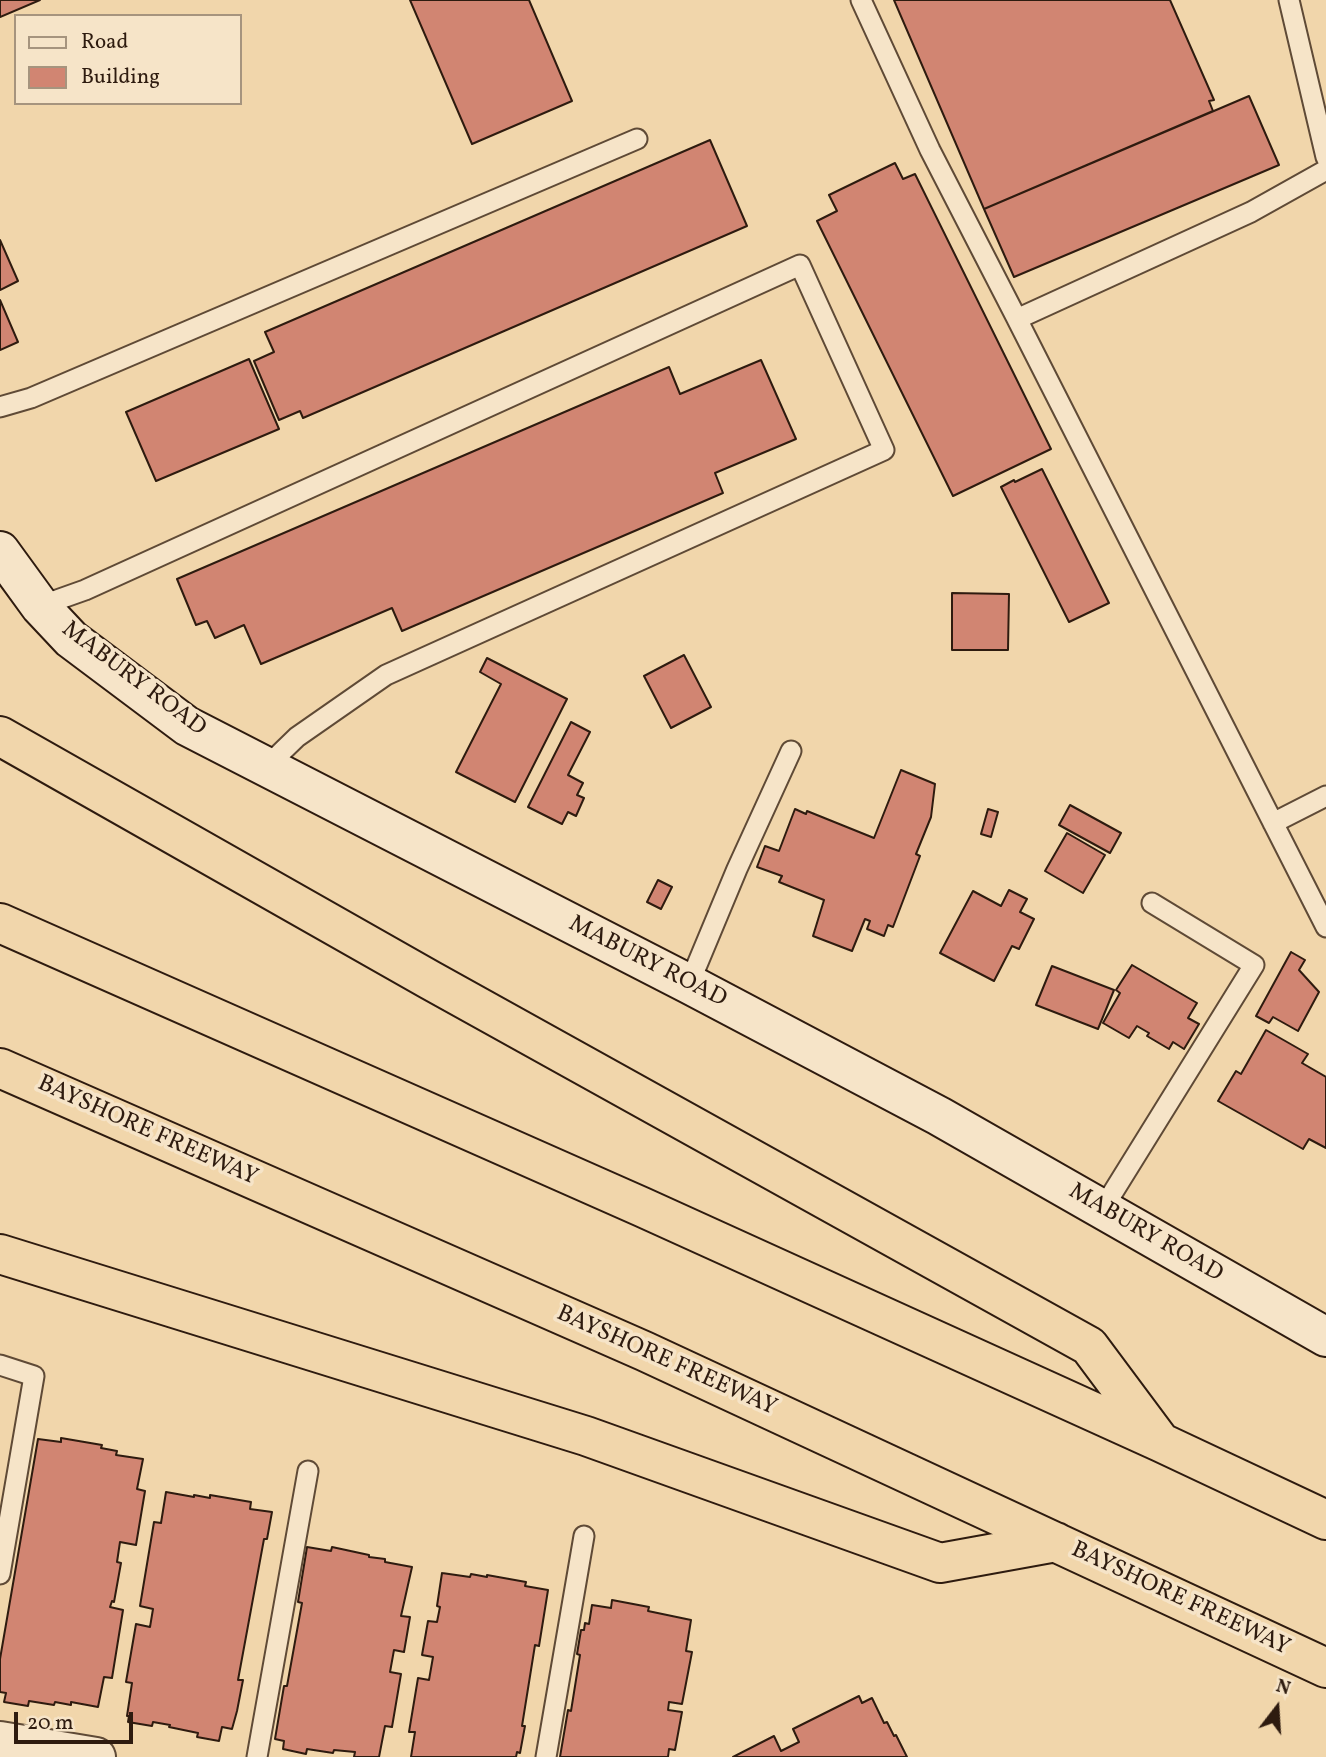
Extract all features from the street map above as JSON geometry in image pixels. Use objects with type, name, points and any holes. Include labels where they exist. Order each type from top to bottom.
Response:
[{"type":"highway","points":[[0,736],[430,980],[1089,1346],[1160,1442]]},
{"type":"highway","points":[[0,923],[642,1207],[1326,1520]]},
{"type":"highway","name":"BAYSHORE FREEWAY","points":[[0,1068],[644,1351],[1326,1668]]},
{"type":"highway","points":[[0,1254],[586,1436],[940,1563],[1056,1542]]},
{"type":"street","name":"MABURY ROAD","points":[[0,551],[40,606],[71,639],[187,726],[939,1116],[1326,1337]]},
{"type":"street","points":[[0,1741],[96,1757]]},
{"type":"lane","points":[[861,0],[930,150],[1326,927]]},
{"type":"lane","points":[[1289,0],[1326,157]]},
{"type":"lane","points":[[0,407],[31,398],[637,139]]},
{"type":"lane","points":[[1017,318],[1251,212],[1326,170]]},
{"type":"lane","points":[[40,606],[85,590],[800,265],[884,450],[386,675],[297,737],[265,768]]},
{"type":"lane","points":[[689,984],[737,869],[791,751]]},
{"type":"lane","points":[[1273,823],[1326,796]]},
{"type":"lane","points":[[1102,1210],[1254,965],[1152,903]]},
{"type":"lane","points":[[0,1365],[34,1376],[0,1574]]},
{"type":"lane","points":[[257,1757],[308,1471]]},
{"type":"lane","points":[[546,1757],[584,1536]]},
{"type":"building","points":[[0,0],[40,0],[0,17]]},
{"type":"building","points":[[410,0],[529,0],[572,101],[472,144]]},
{"type":"building","points":[[894,0],[1170,0],[1214,100],[1209,101],[1213,111],[984,209]]},
{"type":"building","points":[[1249,96],[1279,165],[1014,277],[984,209]]},
{"type":"building","points":[[710,140],[747,226],[303,418],[300,411],[279,420],[254,361],[274,352],[265,332]]},
{"type":"building","points":[[895,163],[903,179],[915,174],[1051,449],[953,496],[817,221],[837,211],[829,195]]},
{"type":"building","points":[[0,240],[18,281],[0,290]]},
{"type":"building","points":[[0,300],[18,342],[0,350]]},
{"type":"building","points":[[249,359],[279,429],[156,481],[126,412]]},
{"type":"building","points":[[761,360],[796,439],[715,473],[723,493],[402,631],[392,608],[261,664],[244,625],[215,638],[207,621],[196,625],[177,579],[669,367],[680,394]]},
{"type":"building","points":[[1042,469],[1109,603],[1069,622],[1001,487]]},
{"type":"building","points":[[952,593],[1009,594],[1008,650],[952,650]]},
{"type":"building","points":[[684,655],[711,707],[671,728],[644,676]]},
{"type":"building","points":[[487,658],[567,699],[515,802],[456,772],[501,684],[480,672]]},
{"type":"building","points":[[571,722],[590,732],[568,775],[583,783],[577,795],[584,798],[576,816],[568,812],[562,824],[528,807]]},
{"type":"building","points":[[901,770],[935,784],[931,817],[916,854],[920,856],[893,927],[888,925],[884,936],[867,929],[870,921],[865,919],[852,951],[813,936],[824,900],[779,882],[782,876],[757,867],[765,846],[779,851],[795,809],[806,814],[807,811],[874,838]]},
{"type":"building","points":[[1070,805],[1121,833],[1110,853],[1059,825]]},
{"type":"building","points":[[988,809],[998,812],[991,837],[981,834]]},
{"type":"building","points":[[1067,833],[1105,855],[1083,893],[1045,871]]},
{"type":"building","points":[[658,880],[672,887],[661,909],[647,902]]},
{"type":"building","points":[[1009,890],[1027,899],[1020,912],[1034,919],[1019,949],[1012,946],[994,981],[940,953],[973,891],[1001,906]]},
{"type":"building","points":[[1291,952],[1305,960],[1299,970],[1319,992],[1298,1031],[1273,1017],[1269,1023],[1256,1016]]},
{"type":"building","points":[[1132,965],[1197,1003],[1188,1018],[1199,1024],[1184,1049],[1173,1042],[1169,1049],[1147,1036],[1149,1033],[1137,1026],[1129,1038],[1103,1023],[1120,993],[1116,990]]},
{"type":"building","points":[[1052,966],[1114,990],[1098,1029],[1036,1005]]},
{"type":"building","points":[[1266,1030],[1308,1054],[1302,1063],[1326,1077],[1326,1148],[1309,1139],[1303,1149],[1218,1101],[1236,1071],[1241,1074]]},
{"type":"building","points":[[61,1438],[102,1445],[101,1448],[117,1451],[116,1455],[143,1459],[137,1489],[145,1491],[136,1545],[120,1542],[117,1562],[121,1563],[114,1602],[112,1601],[110,1607],[123,1610],[112,1678],[104,1677],[98,1707],[71,1702],[71,1705],[55,1702],[54,1705],[29,1701],[28,1706],[4,1702],[6,1693],[0,1692],[0,1659],[38,1439],[61,1442]]},
{"type":"building","points":[[166,1492],[194,1497],[210,1498],[210,1495],[251,1502],[250,1509],[272,1512],[267,1539],[264,1539],[238,1680],[243,1680],[237,1711],[232,1729],[222,1727],[219,1741],[197,1737],[198,1733],[169,1727],[170,1725],[153,1722],[152,1726],[128,1722],[132,1683],[126,1682],[136,1624],[150,1627],[153,1609],[140,1606],[154,1522],[161,1523]]},
{"type":"building","points":[[307,1547],[331,1551],[332,1547],[412,1567],[401,1616],[410,1617],[404,1652],[394,1650],[390,1672],[401,1674],[392,1727],[385,1726],[379,1757],[354,1757],[355,1752],[334,1750],[333,1753],[307,1749],[306,1754],[283,1749],[284,1741],[275,1739],[302,1603],[298,1602]]},
{"type":"building","points":[[442,1573],[470,1577],[471,1574],[487,1575],[526,1582],[525,1586],[548,1590],[539,1646],[535,1645],[520,1753],[517,1752],[516,1757],[411,1757],[415,1732],[409,1732],[418,1678],[429,1680],[433,1657],[422,1655],[428,1621],[437,1622]]},
{"type":"building","points":[[612,1600],[649,1607],[648,1611],[691,1620],[686,1651],[692,1652],[682,1704],[669,1702],[668,1710],[682,1712],[675,1750],[669,1749],[668,1757],[560,1757],[568,1710],[571,1711],[581,1630],[584,1630],[585,1623],[589,1624],[592,1605],[611,1608]]},
{"type":"building","points":[[859,1696],[862,1703],[872,1698],[884,1723],[887,1722],[894,1736],[896,1735],[907,1757],[733,1757],[774,1736],[781,1751],[799,1742],[793,1729]]}]
